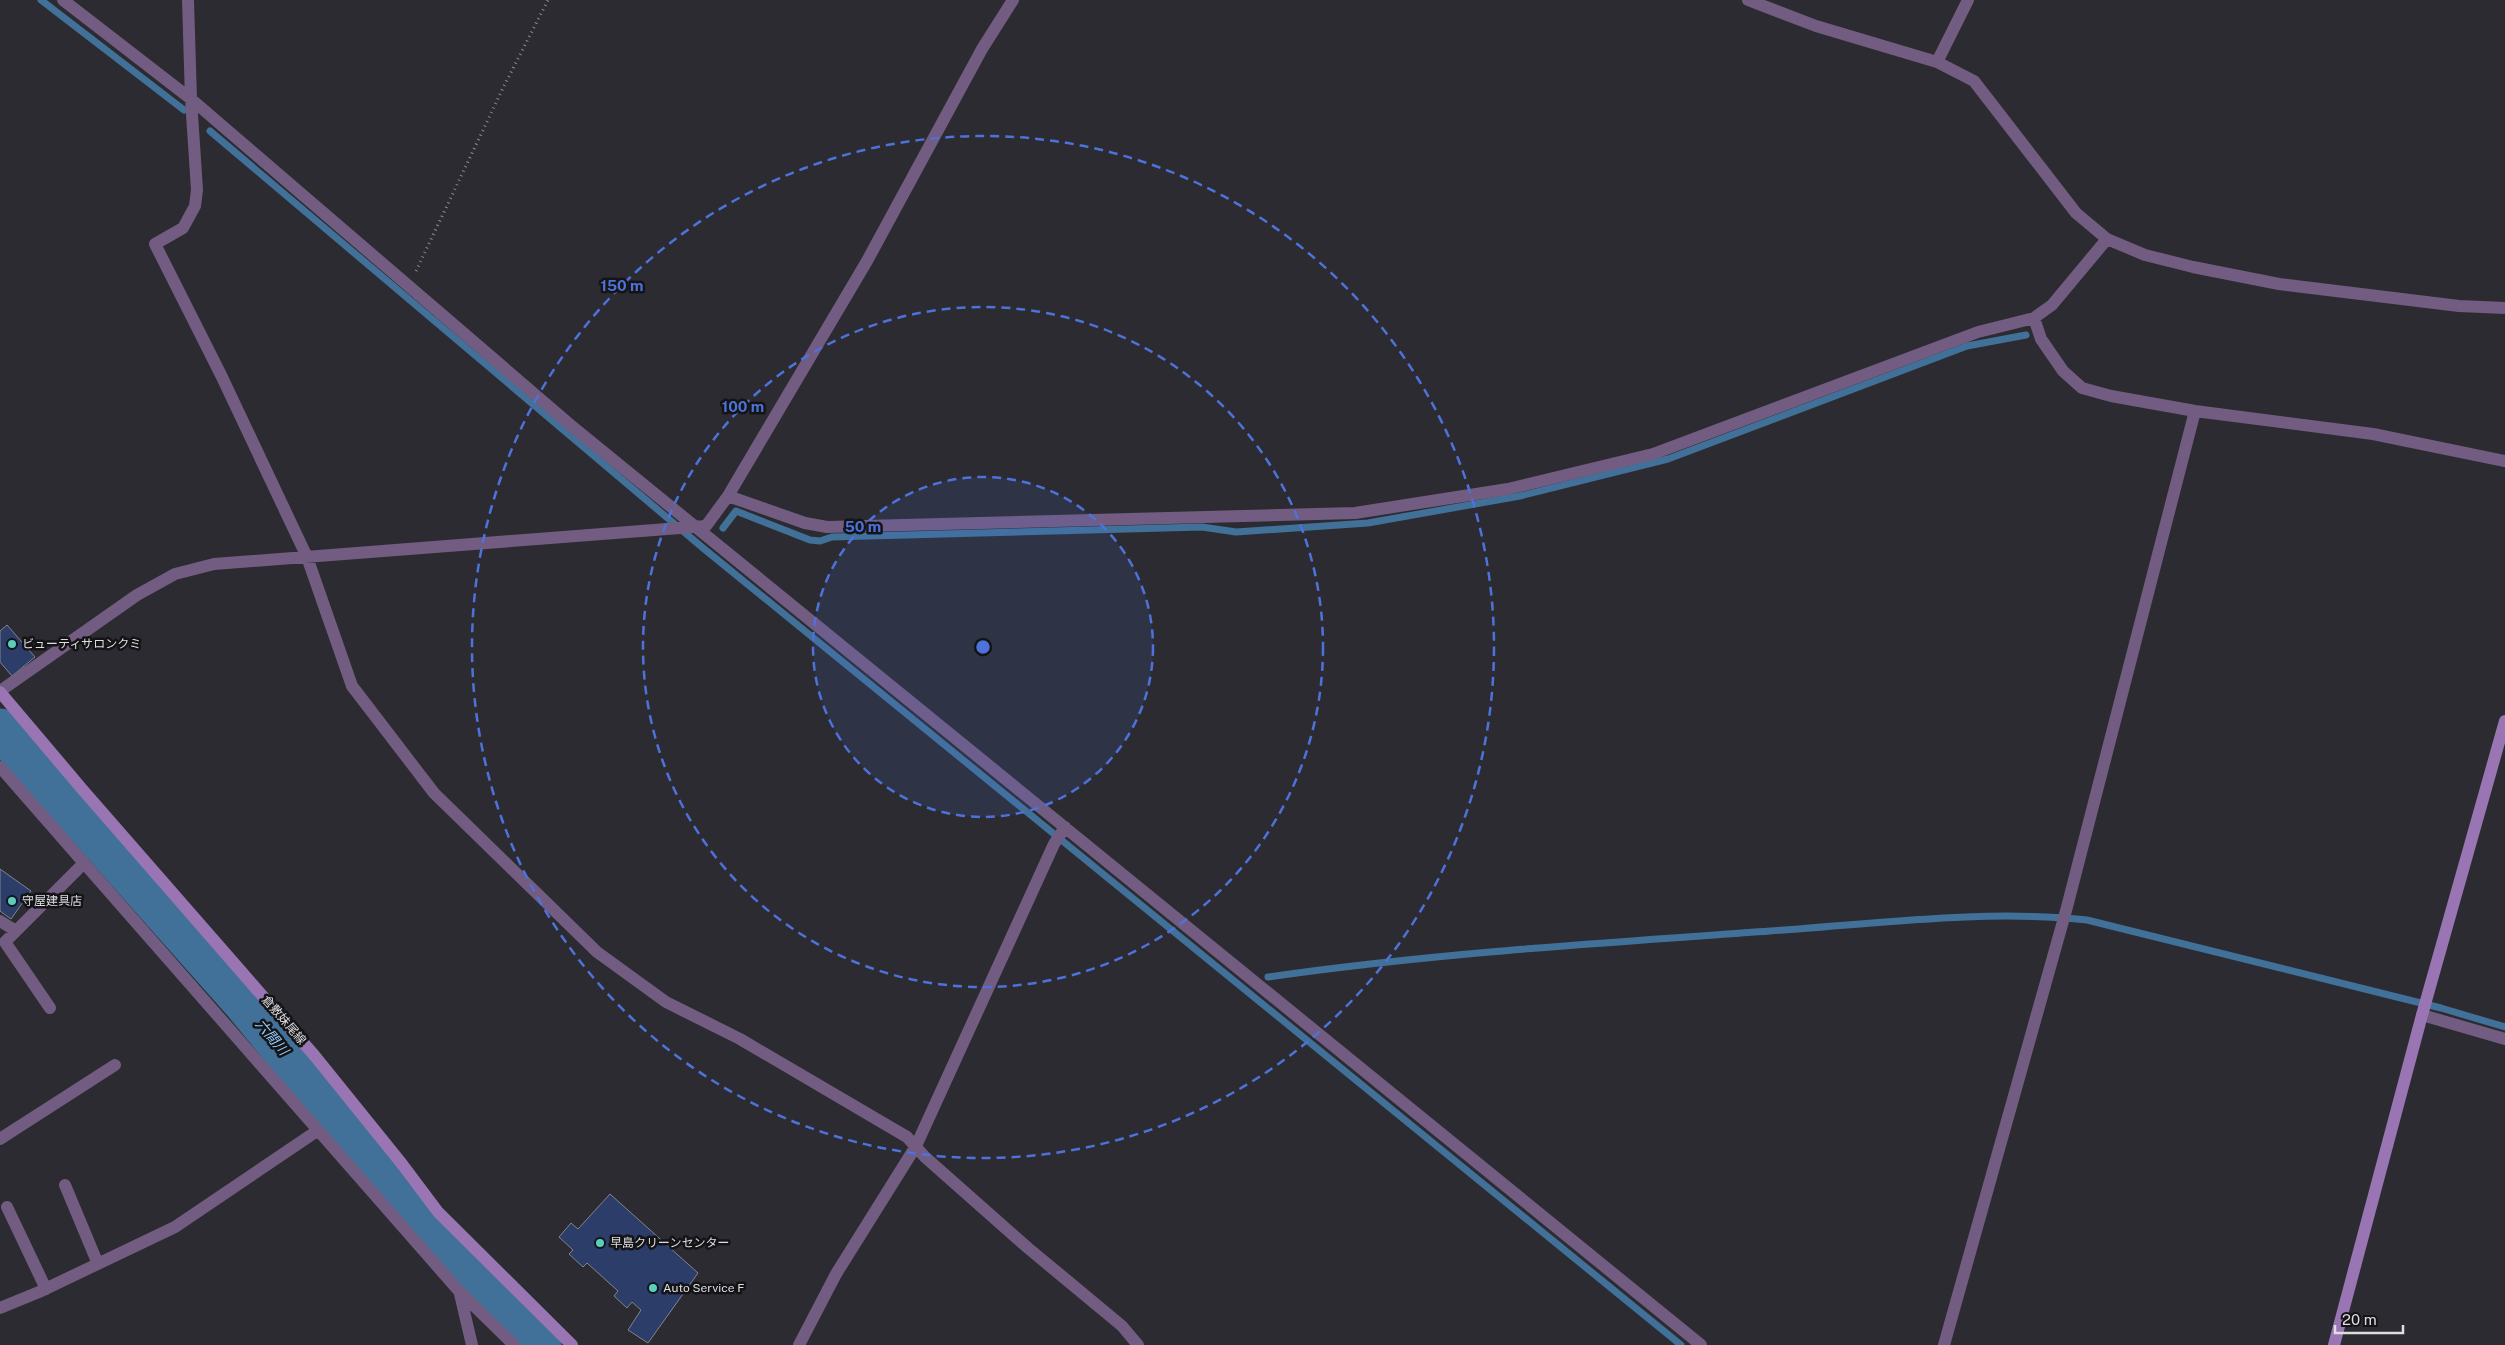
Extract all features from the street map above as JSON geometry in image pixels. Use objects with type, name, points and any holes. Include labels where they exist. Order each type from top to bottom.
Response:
[{"type":"main road","name":"倉敷妹尾線","points":[[0,692],[314,1055],[438,1212],[485,1268],[572,1345]]},
{"type":"main road","points":[[2334,1345],[2424,1008],[2505,721]]},
{"type":"street","points":[[63,0],[190,100],[693,528],[1691,1342]]},
{"type":"street","points":[[188,0],[190,100],[197,190],[194,206],[182,228],[154,244],[221,375],[308,557],[352,686],[434,793],[598,952],[666,1002],[740,1039],[907,1137],[925,1157],[1028,1248],[1122,1326],[1138,1345]]},
{"type":"street","points":[[0,692],[137,595],[175,574],[214,564],[706,526],[728,496],[866,261],[982,49],[1013,0]]},
{"type":"street","points":[[1748,0],[1816,26],[1937,62],[1974,81],[2076,213],[2107,239],[2145,255],[2279,284],[2459,306],[2505,308]]},
{"type":"street","points":[[1937,62],[1968,0]]},
{"type":"street","points":[[728,496],[805,523],[827,527],[1355,513],[1508,489],[1653,454],[1978,332],[2034,318],[2052,305],[2107,239]]},
{"type":"street","points":[[2034,318],[2041,339],[2064,371],[2082,388],[2111,396],[2195,411],[2373,434],[2505,461]]},
{"type":"street","points":[[1944,1345],[2066,907],[2195,411]]},
{"type":"street","points":[[0,767],[200,992],[317,1131],[514,1345]]},
{"type":"street","points":[[799,1345],[836,1274],[916,1146],[1054,844],[1063,830]]},
{"type":"street","points":[[50,1008],[5,942],[84,863]]},
{"type":"street","points":[[0,921],[16,930]]},
{"type":"street","points":[[2424,1008],[2505,1039]]},
{"type":"street","points":[[0,1139],[115,1065]]},
{"type":"street","points":[[0,1308],[46,1289],[175,1227],[317,1131]]},
{"type":"street","points":[[65,1185],[98,1264]]},
{"type":"street","points":[[7,1207],[46,1289]]},
{"type":"street","points":[[462,1289],[472,1345]]},
{"type":"path","points":[[409,286],[502,88],[548,0]]},
{"type":"building","name":"ビューティサロンクミ","points":[[7,625],[35,657],[12,676],[0,662],[0,631]]},
{"type":"building","name":"守屋建具店","points":[[0,869],[31,891],[11,919],[0,911]]},
{"type":"building","points":[[610,1194],[698,1273],[648,1343],[628,1330],[641,1310],[632,1302],[627,1308],[614,1296],[618,1291],[587,1263],[583,1267],[569,1254],[573,1250],[559,1237],[571,1223],[578,1229]]},
{"type":"waterway","points":[[41,0],[184,110]]},
{"type":"waterway","points":[[210,131],[703,548],[1681,1345]]},
{"type":"waterway","points":[[723,528],[736,511],[810,540],[820,541],[832,537],[1202,527],[1236,532],[1368,523],[1520,496],[1668,459],[1967,346],[2026,335]]},
{"type":"waterway","name":"六間川","points":[[0,729],[242,1001],[467,1274],[541,1345]]},
{"type":"waterway","points":[[1268,977],[1393,961],[1581,944],[1929,919],[2008,916],[2048,917],[2087,920],[2441,1008],[2505,1027]]},
{"type":"place","name":"ビューティサロンクミ","points":[[12,644]]},
{"type":"place","name":"守屋建具店","points":[[12,901]]},
{"type":"place","name":"早島クリーンセンター","points":[[600,1243]]},
{"type":"place","name":"Auto Service F","points":[[653,1288]]}]
